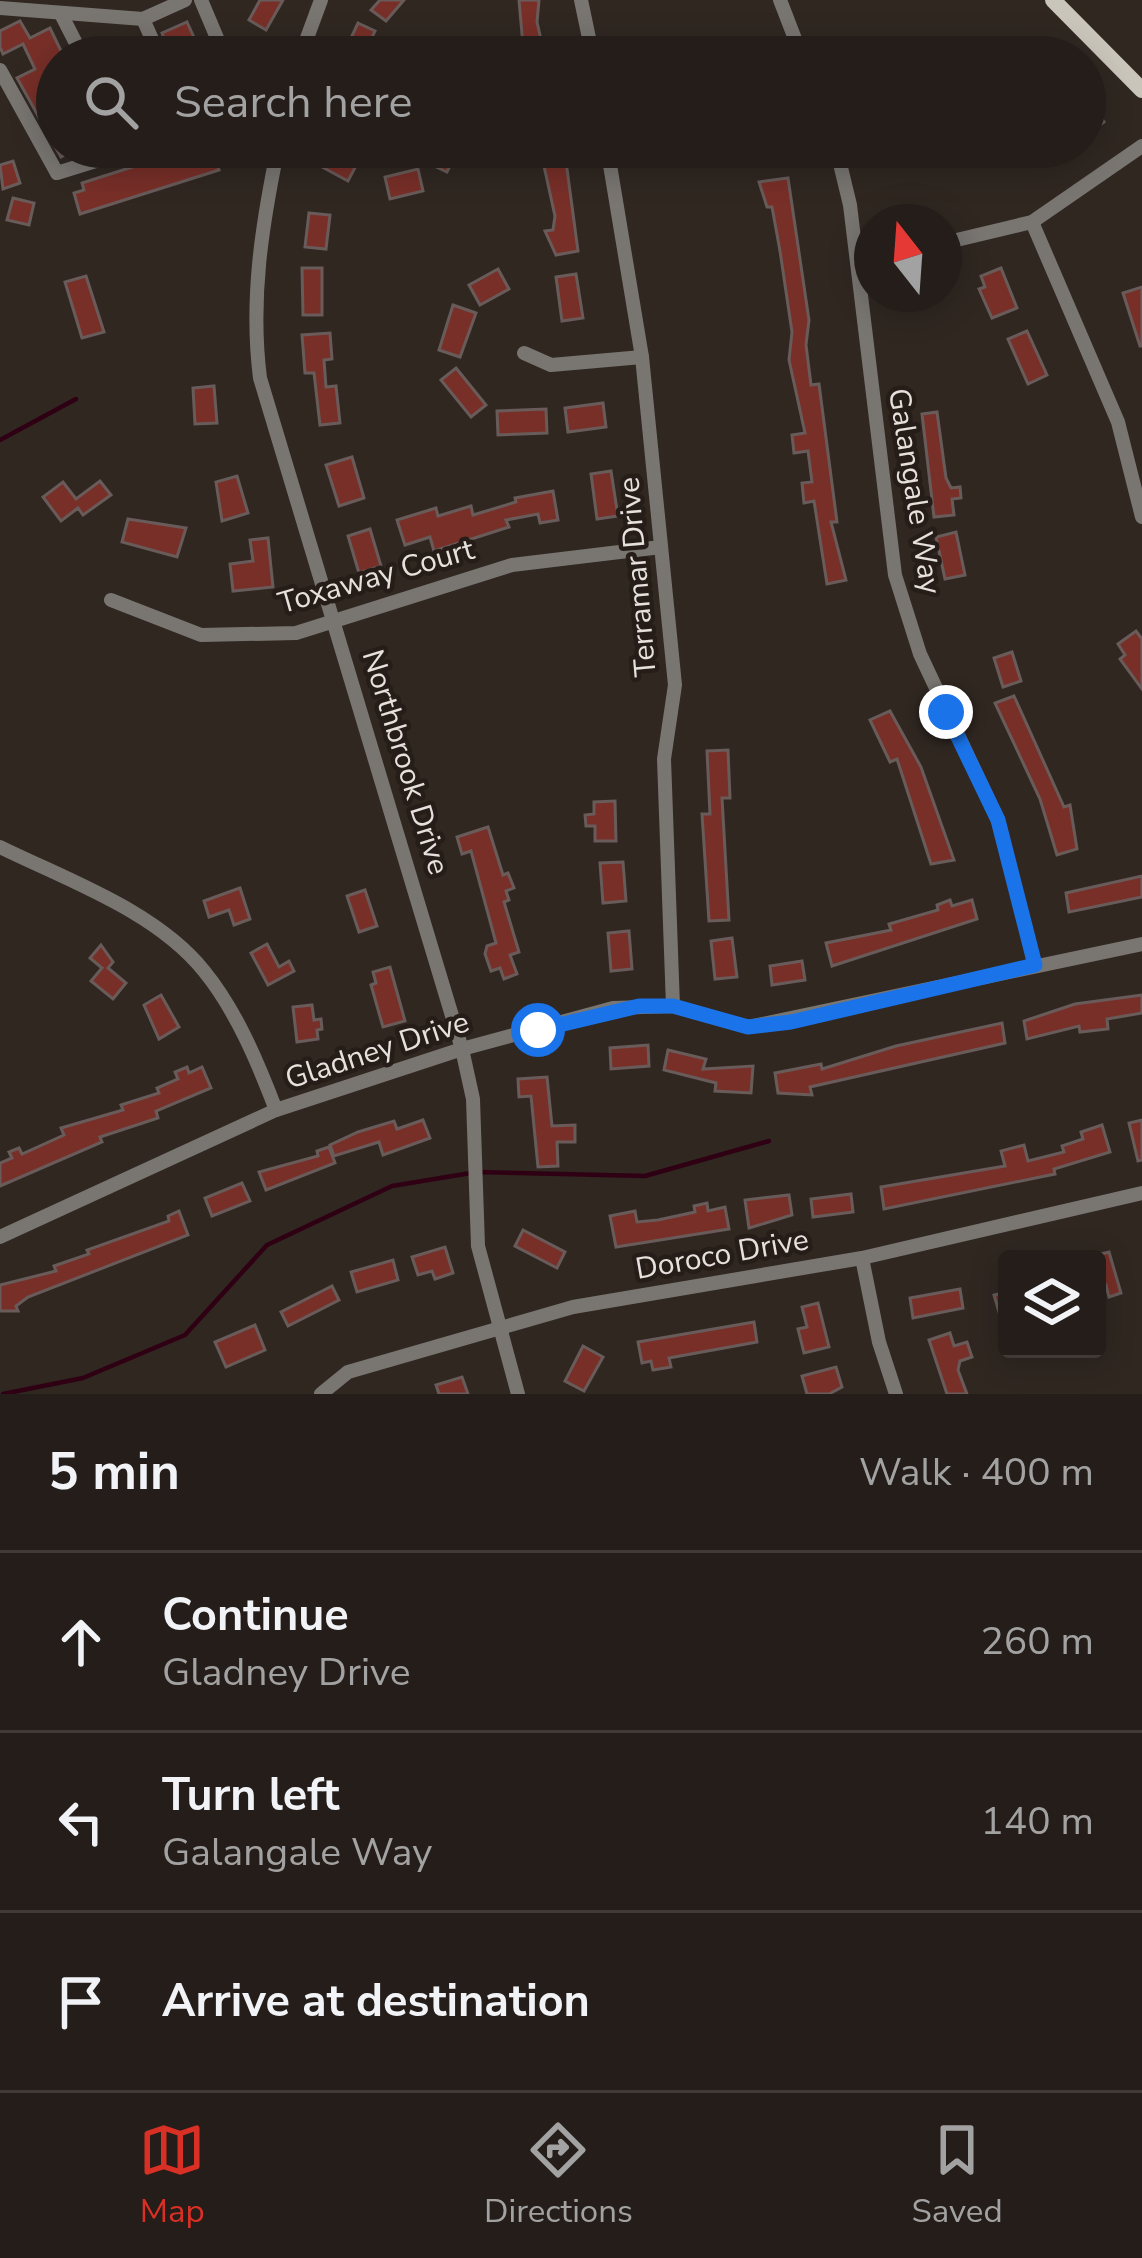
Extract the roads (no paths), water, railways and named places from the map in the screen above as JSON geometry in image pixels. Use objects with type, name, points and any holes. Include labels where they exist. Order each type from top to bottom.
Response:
[{"type":"main road","points":[[1053,0],[1089,36]]},
{"type":"main road","points":[[1106,54],[1142,90]]},
{"type":"street","points":[[0,8],[142,19],[185,0]]},
{"type":"street","points":[[201,0],[216,36]]},
{"type":"street","points":[[305,36],[321,0]]},
{"type":"street","points":[[581,0],[589,36]]},
{"type":"street","points":[[780,0],[794,36]]},
{"type":"street","points":[[61,14],[72,36]]},
{"type":"street","points":[[142,19],[150,36]]},
{"type":"street","points":[[0,70],[36,135]]},
{"type":"street","points":[[962,239],[1032,222],[1142,146]]},
{"type":"street","name":"Northbrook Drive","points":[[274,168],[259,244],[254,328],[260,378],[462,1049],[473,1099],[478,1246],[518,1394]]},
{"type":"street","name":"Terramar Drive","points":[[611,168],[642,356],[675,685],[664,759],[673,1006]]},
{"type":"street","name":"Galangale Way","points":[[841,168],[854,219]]},
{"type":"street","points":[[1032,222],[1118,422],[1142,517]]},
{"type":"street","name":"Galangale Way","points":[[870,312],[895,574],[920,654],[998,820],[1035,965]]},
{"type":"street","points":[[524,353],[551,365],[642,356]]},
{"type":"street","name":"Toxaway Court","points":[[111,600],[202,634],[296,633],[512,565],[662,547]]},
{"type":"street","points":[[0,847],[150,925],[203,968],[261,1072],[276,1110]]},
{"type":"street","name":"Gladney Drive","points":[[0,1238],[276,1110],[462,1049],[613,1008],[673,1006],[748,1027],[1142,944]]},
{"type":"street","name":"Doroco Drive","points":[[321,1394],[348,1372],[573,1307],[862,1258],[1142,1193]]},
{"type":"street","points":[[862,1258],[879,1342],[896,1394]]},
{"type":"waterway","points":[[0,440],[76,399]]},
{"type":"waterway","points":[[3,1394],[83,1378],[185,1335],[267,1245],[392,1186],[477,1172],[645,1176],[769,1141]]}]
